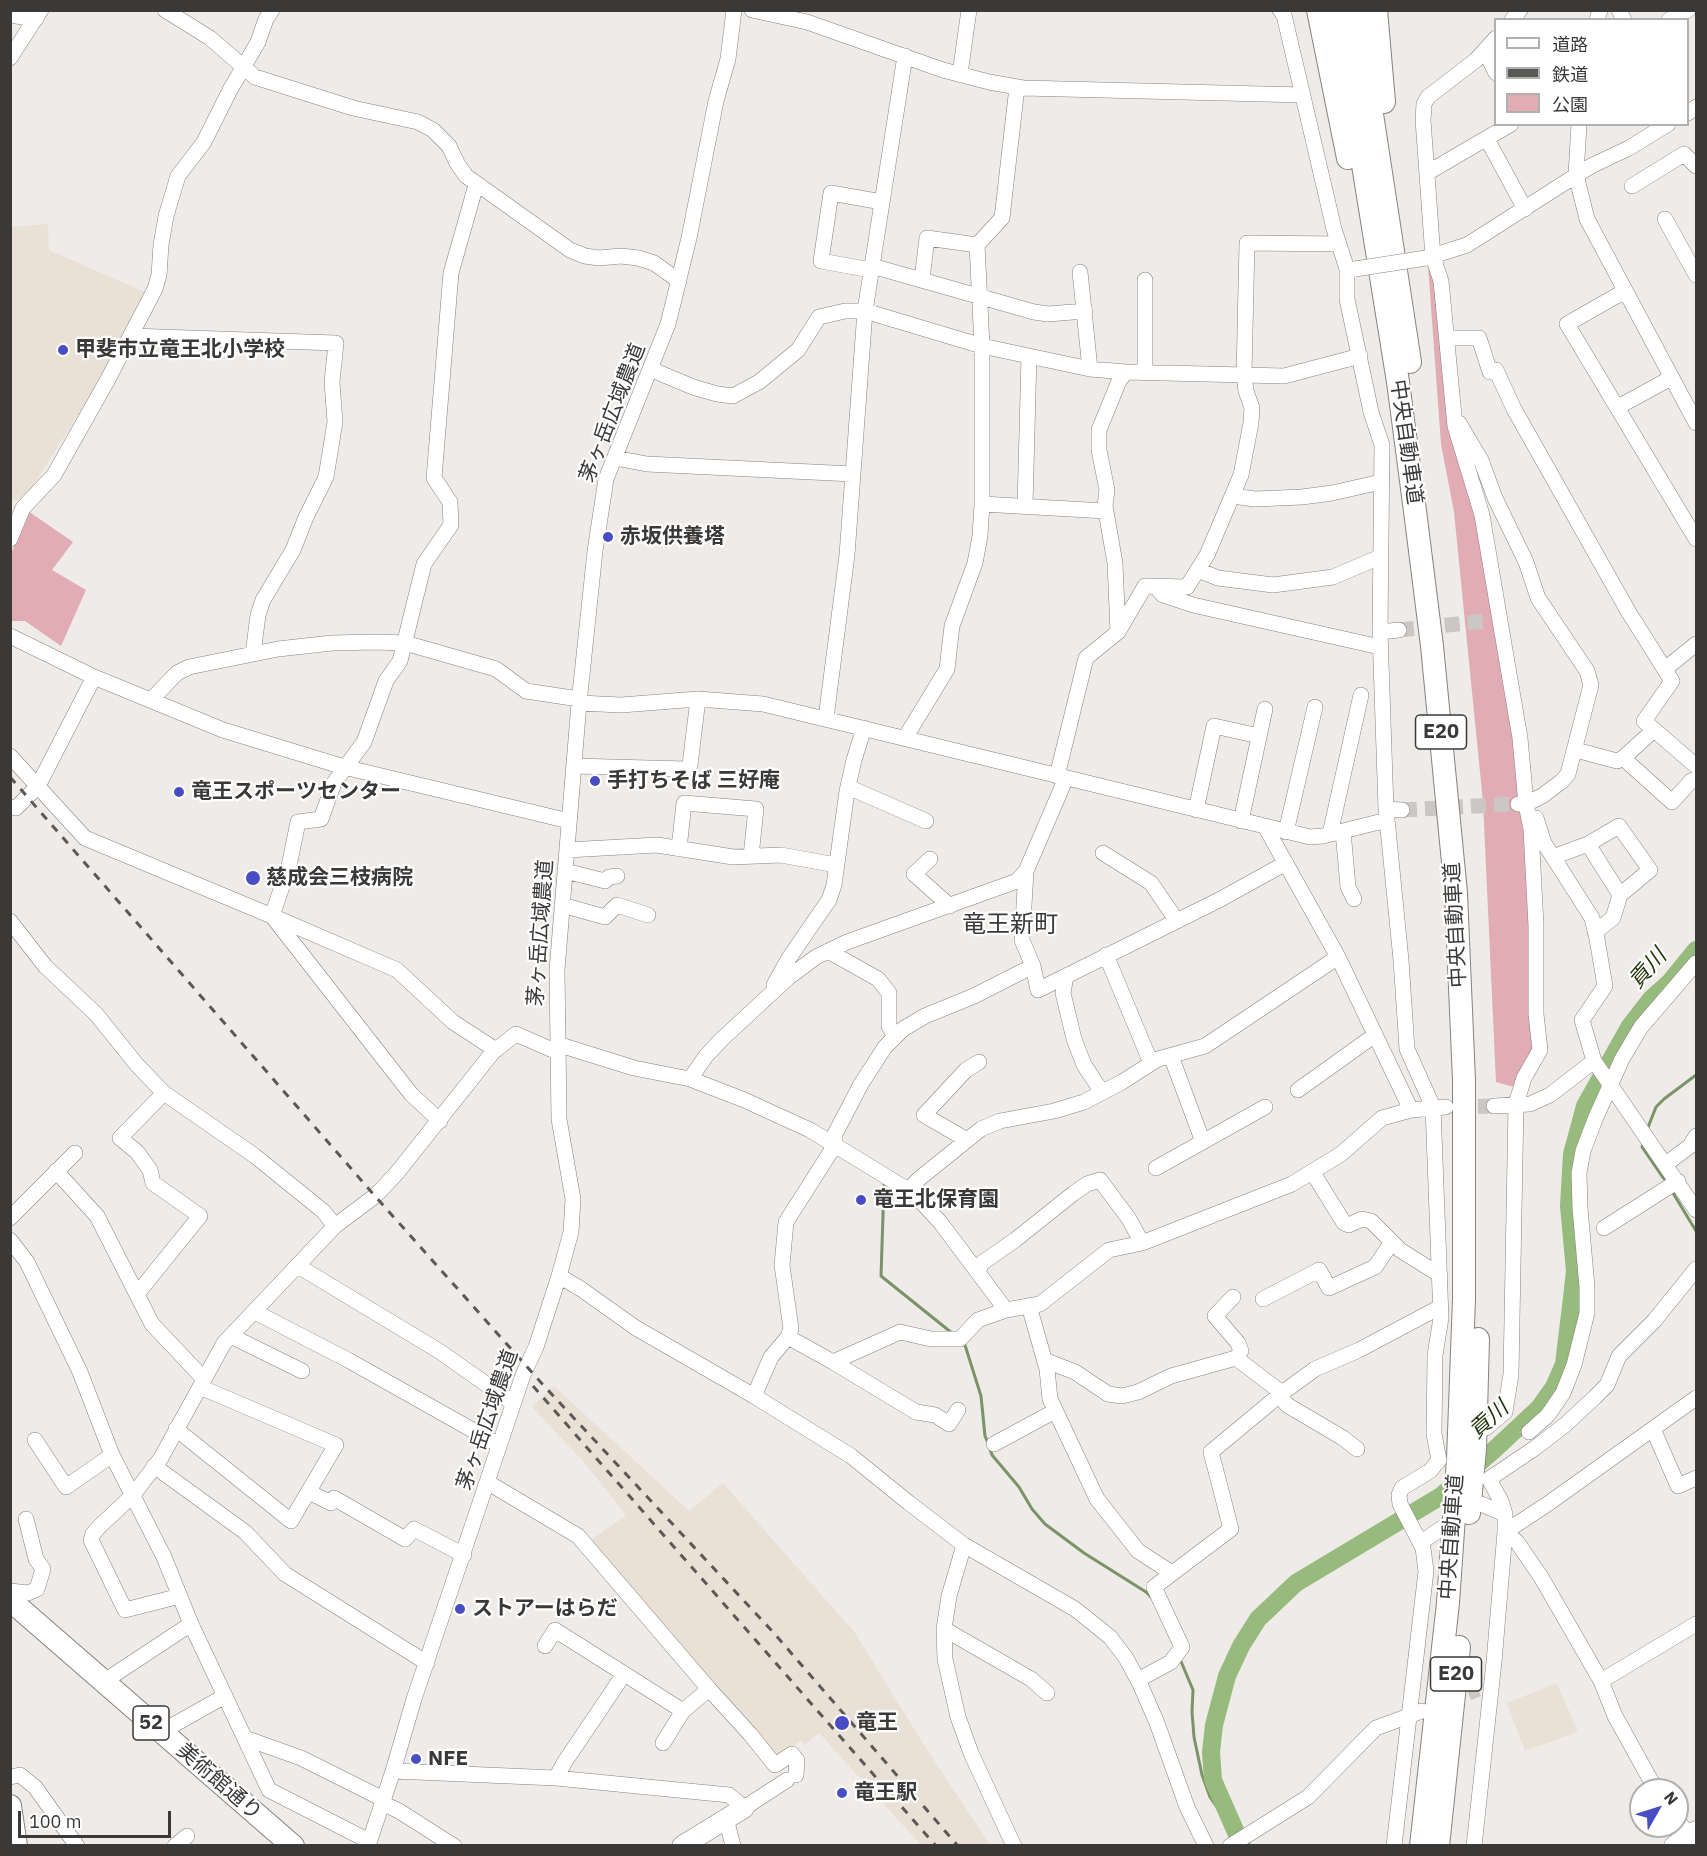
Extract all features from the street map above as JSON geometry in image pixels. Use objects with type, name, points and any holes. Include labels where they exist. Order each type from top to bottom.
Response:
[{"type":"highway","points":[[1318,10],[1338,113],[1398,382]]},
{"type":"highway","name":"中央自動車道","points":[[1338,10],[1398,382],[1432,646],[1456,893],[1464,1081],[1465,1173],[1464,1299],[1456,1455],[1463,1511],[1462,1617],[1438,1845]]},
{"type":"highway","name":"中央自動車道","points":[[1356,10],[1406,330],[1447,646],[1469,893],[1478,1082],[1479,1173],[1456,1455]]},
{"type":"highway","points":[[1376,10],[1406,330]]},
{"type":"highway","name":"中央自動車道","points":[[1421,1845],[1463,1511]]},
{"type":"highway","name":"美術館通り","points":[[15,1608],[293,1845]]},
{"type":"highway","points":[[10,1806],[16,1845]]},
{"type":"main road","points":[[682,1845],[744,1808]]},
{"type":"street","points":[[165,10],[210,38],[255,77],[353,108],[417,122],[432,130],[449,146],[457,163],[476,185],[570,250],[599,258],[621,256],[638,258],[654,263],[679,281]]},
{"type":"street","points":[[10,539],[17,507],[54,476],[155,289],[166,216],[178,176],[204,142],[230,90],[258,42],[266,19],[272,10]]},
{"type":"street","points":[[752,10],[807,22],[960,74],[1017,87],[1303,95]]},
{"type":"street","points":[[960,74],[969,10]]},
{"type":"street","points":[[1281,10],[1339,244],[1351,269],[1347,299],[1371,412],[1382,446],[1380,647],[1387,815],[1407,1049],[1439,1107],[1441,1318],[1435,1355],[1434,1434],[1456,1455],[1402,1488],[1399,1495],[1400,1504],[1423,1548],[1426,1571],[1416,1714],[1394,1845]]},
{"type":"street","points":[[1672,18],[1689,10]]},
{"type":"street","name":"茅ヶ岳広域農道","points":[[369,1843],[513,1403],[536,1347],[571,1232],[573,1198],[559,1119],[556,970],[579,701],[603,500],[606,479],[669,324],[689,238],[716,101],[728,59],[733,11]]},
{"type":"street","points":[[10,15],[38,15]]},
{"type":"street","points":[[10,58],[38,15]]},
{"type":"street","points":[[1486,1428],[1505,1412],[1511,1374],[1516,1106],[1524,1078],[1540,1050],[1536,1014],[1536,926],[1531,829],[1524,803],[1520,738],[1493,620],[1482,514],[1455,426],[1441,281],[1429,257],[1423,120],[1424,104],[1428,97],[1476,60],[1494,40]]},
{"type":"street","points":[[1485,51],[1494,70]]},
{"type":"street","points":[[826,718],[847,555],[865,311],[905,56]]},
{"type":"street","points":[[905,738],[947,669],[952,626],[975,563],[980,536],[982,346],[977,245],[1002,218],[1017,87]]},
{"type":"street","points":[[1427,173],[1508,126]]},
{"type":"street","points":[[1580,126],[1576,175],[1587,219],[1696,423]]},
{"type":"street","points":[[1351,269],[1429,257],[1467,245],[1576,175],[1664,126]]},
{"type":"street","points":[[1487,140],[1526,209]]},
{"type":"street","points":[[1632,186],[1684,154],[1696,166]]},
{"type":"street","points":[[272,915],[289,866],[298,822],[321,819],[328,796],[344,767],[364,742],[386,681],[400,661],[424,564],[451,525],[450,502],[434,478],[451,273],[476,185]]},
{"type":"street","points":[[882,202],[831,194],[820,261],[872,268],[922,279],[980,298],[1048,314],[1086,311]]},
{"type":"street","points":[[1665,219],[1696,275]]},
{"type":"street","points":[[922,279],[927,237],[977,245]]},
{"type":"street","points":[[1286,863],[1177,921],[1038,990],[1033,966],[1022,940],[1026,871],[1062,777],[1086,658],[1118,632],[1144,586],[1187,586],[1207,555],[1241,475],[1252,408],[1246,391],[1244,375],[1247,243],[1339,244]]},
{"type":"street","points":[[1080,272],[1086,311],[1090,369]]},
{"type":"street","points":[[1145,372],[1146,280]]},
{"type":"street","points":[[1625,291],[1567,324],[1695,534]]},
{"type":"street","points":[[650,369],[693,387],[733,396],[759,382],[798,350],[819,317],[845,310],[865,311],[982,346],[1090,369],[1284,376],[1360,356]]},
{"type":"street","points":[[131,336],[336,343],[332,382],[335,422],[326,477],[293,550],[263,600],[258,615],[253,654]]},
{"type":"street","points":[[1447,338],[1479,338],[1490,372],[1496,370],[1514,409],[1628,611],[1672,681],[1644,721],[1696,766]]},
{"type":"street","points":[[1025,506],[1029,356]]},
{"type":"street","points":[[1118,632],[1115,563],[1106,511],[1107,490],[1099,450],[1099,430],[1119,381],[1126,372]]},
{"type":"street","points":[[1618,407],[1671,378]]},
{"type":"street","points":[[1454,416],[1481,460],[1495,498],[1526,562],[1538,598],[1587,670],[1591,685],[1568,774],[1542,796],[1524,803]]},
{"type":"street","points":[[615,458],[647,464],[853,474]]},
{"type":"street","points":[[1232,496],[1255,499],[1302,497],[1381,482]]},
{"type":"street","points":[[982,504],[1106,511]]},
{"type":"street","points":[[1198,570],[1218,578],[1273,585],[1333,577],[1380,557]]},
{"type":"street","points":[[1155,586],[1163,595],[1193,605],[1380,647]]},
{"type":"street","points":[[1380,632],[1398,630]]},
{"type":"street","points":[[10,636],[94,677],[223,730],[344,767],[569,821]]},
{"type":"street","points":[[151,700],[177,673],[189,667],[278,649],[332,643],[405,643],[496,669],[526,692],[621,705],[698,699],[763,704],[1310,837],[1336,833],[1402,810]]},
{"type":"street","points":[[1665,669],[1696,644]]},
{"type":"street","points":[[10,807],[16,808],[38,786],[94,677]]},
{"type":"street","points":[[1354,898],[1348,887],[1336,833],[1361,695]]},
{"type":"street","points":[[574,766],[686,769],[690,765],[698,699]]},
{"type":"street","points":[[1286,832],[1315,707]]},
{"type":"street","points":[[1241,821],[1265,708]]},
{"type":"street","points":[[1196,810],[1214,726],[1259,736]]},
{"type":"street","points":[[768,995],[789,958],[829,900],[848,787],[864,728]]},
{"type":"street","points":[[1576,750],[1617,761],[1654,730]]},
{"type":"street","points":[[10,756],[85,838],[272,915],[397,970],[453,1022],[496,1050]]},
{"type":"street","points":[[1623,758],[1672,802],[1691,781],[1696,779]]},
{"type":"street","points":[[848,787],[926,821]]},
{"type":"street","points":[[679,849],[684,803],[756,809],[751,856]]},
{"type":"street","points":[[1524,803],[1544,843],[1592,918],[1605,987],[1582,1020],[1594,1061],[1651,1141],[1696,1210]]},
{"type":"street","points":[[1553,857],[1587,844],[1618,826],[1650,870],[1620,896],[1613,918],[1595,932]]},
{"type":"street","points":[[1266,828],[1338,957],[1411,1110]]},
{"type":"street","points":[[1587,844],[1620,896]]},
{"type":"street","points":[[567,850],[657,845],[733,857],[781,855],[836,865]]},
{"type":"street","points":[[1103,853],[1151,883],[1177,921]]},
{"type":"street","points":[[930,859],[914,874],[950,906]]},
{"type":"street","points":[[565,871],[605,881],[609,876],[617,876]]},
{"type":"street","points":[[690,1079],[706,1056],[768,995],[816,957],[848,942],[1011,884],[1026,871]]},
{"type":"street","points":[[562,905],[605,917],[617,905],[648,915]]},
{"type":"street","points":[[272,915],[411,1094],[440,1121]]},
{"type":"street","points":[[10,921],[45,966],[96,1014],[137,1065],[164,1093],[255,1156],[323,1211],[335,1226]]},
{"type":"street","points":[[828,951],[878,979],[884,986],[889,993],[889,1026],[895,1037]]},
{"type":"street","points":[[1106,956],[1151,1064]]},
{"type":"street","points":[[908,1190],[981,1129],[1000,1120],[1054,1111],[1084,1102],[1158,1059],[1205,1046],[1338,957]]},
{"type":"street","points":[[1556,1422],[1563,1393],[1574,1365],[1587,1312],[1580,1208],[1580,1173],[1583,1151],[1611,1083],[1641,1027],[1696,963]]},
{"type":"street","points":[[754,1396],[771,1357],[788,1337],[791,1329],[782,1265],[786,1222],[835,1145],[835,1134],[861,1084],[885,1047],[903,1029],[925,1016],[974,996],[1033,966]]},
{"type":"street","points":[[1066,976],[1063,993],[1074,1039],[1084,1065],[1102,1092]]},
{"type":"street","points":[[180,1596],[125,1610],[91,1540],[93,1534],[133,1495],[154,1466],[224,1343],[335,1226],[375,1196],[396,1174],[496,1050],[516,1034],[557,1048],[634,1068],[690,1079],[810,1130],[908,1190],[940,1222],[1006,1310]]},
{"type":"street","points":[[1298,1090],[1375,1035]]},
{"type":"street","points":[[1171,1056],[1203,1142]]},
{"type":"street","points":[[1494,1106],[1530,1104],[1550,1095],[1594,1061]]},
{"type":"street","points":[[967,1140],[924,1115],[966,1070],[979,1062]]},
{"type":"street","points":[[137,1294],[200,1216],[153,1183],[150,1170],[137,1152],[120,1138],[164,1093]]},
{"type":"street","points":[[1156,1168],[1265,1107]]},
{"type":"street","points":[[833,1362],[900,1332],[931,1339],[962,1337],[978,1320],[1006,1310],[1040,1304],[1109,1250],[1142,1242],[1292,1184],[1341,1154],[1382,1118],[1397,1112],[1439,1107]]},
{"type":"street","points":[[1666,1164],[1690,1146],[1696,1136]]},
{"type":"street","points":[[10,1218],[75,1153]]},
{"type":"street","points":[[56,1171],[97,1216],[152,1324],[202,1383],[336,1445],[291,1521],[176,1429]]},
{"type":"street","points":[[1313,1173],[1344,1223],[1348,1225],[1362,1219],[1371,1221],[1400,1250],[1440,1275]]},
{"type":"street","points":[[978,1271],[981,1263],[1015,1240],[1074,1193],[1100,1180],[1129,1219],[1142,1242]]},
{"type":"street","points":[[1604,1228],[1678,1181]]},
{"type":"street","points":[[10,1240],[27,1262],[80,1372],[112,1455],[165,1557],[192,1624],[269,1790],[369,1843]]},
{"type":"street","points":[[1263,1299],[1319,1270],[1329,1288],[1375,1267],[1392,1242]]},
{"type":"street","points":[[298,1266],[439,1351],[513,1403]]},
{"type":"street","points":[[1474,1845],[1485,1687],[1505,1532],[1501,1501],[1489,1479],[1556,1422],[1606,1385],[1619,1356],[1654,1321],[1696,1269]]},
{"type":"street","points":[[559,1276],[636,1328],[754,1396],[851,1456],[964,1545],[1075,1609],[1110,1637],[1126,1658],[1138,1680],[1157,1723],[1187,1808],[1206,1845]]},
{"type":"street","points":[[1044,1360],[1075,1372],[1108,1394],[1122,1396],[1138,1392],[1171,1376],[1236,1358],[1241,1351],[1238,1343],[1215,1316],[1233,1298]]},
{"type":"street","points":[[1029,1306],[1044,1360],[1050,1399],[1096,1499],[1138,1551],[1172,1573]]},
{"type":"street","points":[[1138,1680],[1171,1662],[1178,1653],[1154,1587],[1231,1529],[1210,1452],[1280,1394],[1315,1369],[1359,1350],[1440,1307]]},
{"type":"street","points":[[255,1312],[348,1360],[499,1445]]},
{"type":"street","points":[[231,1336],[302,1371]]},
{"type":"street","points":[[788,1337],[916,1412],[935,1414],[949,1424],[958,1410]]},
{"type":"street","points":[[1236,1358],[1280,1394],[1287,1405],[1343,1438],[1357,1449]]},
{"type":"street","points":[[1505,1532],[1696,1398]]},
{"type":"street","points":[[994,1444],[1055,1411]]},
{"type":"street","points":[[1529,1432],[1556,1422]]},
{"type":"street","points":[[1653,1429],[1678,1486],[1696,1478]]},
{"type":"street","points":[[34,1440],[66,1487],[112,1455]]},
{"type":"street","points":[[154,1466],[245,1532],[285,1574],[427,1663]]},
{"type":"street","points":[[393,1771],[556,1778],[729,1795],[744,1808],[791,1778],[797,1760],[792,1754],[775,1765],[578,1536],[487,1482]]},
{"type":"street","points":[[309,1492],[331,1503],[334,1498],[405,1539],[414,1529],[464,1556]]},
{"type":"street","points":[[1420,1543],[1463,1511],[1504,1514]]},
{"type":"street","points":[[10,1591],[27,1593],[37,1588],[43,1569],[36,1559],[26,1519]]},
{"type":"street","points":[[1505,1532],[1517,1542],[1541,1577],[1601,1681],[1616,1716],[1650,1778]]},
{"type":"street","points":[[964,1545],[949,1596],[944,1629],[948,1671],[958,1717],[1014,1845]]},
{"type":"street","points":[[103,1682],[192,1624]]},
{"type":"street","points":[[1601,1681],[1622,1666],[1696,1624]]},
{"type":"street","points":[[944,1629],[1031,1679],[1047,1692]]},
{"type":"street","points":[[545,1646],[555,1630],[683,1711]]},
{"type":"street","points":[[556,1778],[624,1674]]},
{"type":"street","points":[[663,1743],[683,1711],[709,1689]]},
{"type":"street","points":[[161,1732],[225,1696]]},
{"type":"street","points":[[1230,1845],[1308,1797],[1376,1728],[1416,1714]]},
{"type":"street","points":[[245,1738],[301,1758],[382,1801],[454,1845]]},
{"type":"street","points":[[10,1777],[21,1775],[35,1787],[77,1845]]},
{"type":"street","points":[[255,1813],[269,1790]]},
{"type":"street","points":[[726,1818],[733,1845]]},
{"type":"shaded area","name":"甲斐市立竜王北小学校","points":[[48,224],[49,250],[147,293],[84,406],[29,492],[16,501],[11,500],[11,227]]},
{"type":"shaded area","points":[[554,1386],[689,1511],[723,1483],[855,1633],[924,1745],[990,1845],[921,1845],[819,1733],[804,1745],[801,1740],[775,1761],[590,1541],[626,1515],[582,1460],[532,1407]]},
{"type":"shaded area","points":[[1557,1683],[1578,1732],[1525,1751],[1507,1703]]},
{"type":"green space","points":[[1428,266],[1438,285],[1474,511],[1512,710],[1528,838],[1534,1049],[1514,1087],[1496,1082],[1483,802],[1454,512],[1441,444]]},
{"type":"green space","points":[[28,511],[73,542],[52,570],[86,590],[61,646],[25,621],[11,621],[11,554]]},
{"type":"waterway","name":"貢川","points":[[1242,1846],[1213,1780],[1211,1752],[1214,1725],[1227,1676],[1241,1646],[1258,1619],[1296,1583],[1441,1496],[1540,1407],[1554,1387],[1564,1364],[1575,1271],[1569,1206],[1572,1154],[1585,1106],[1630,1026],[1651,999],[1670,982],[1696,950]]},
{"type":"waterway","points":[[1647,1130],[1656,1107],[1696,1075]]},
{"type":"waterway","points":[[1644,1142],[1642,1147],[1664,1179]]},
{"type":"waterway","points":[[884,1185],[881,1276],[952,1333]]},
{"type":"waterway","points":[[1673,1193],[1696,1231]]},
{"type":"waterway","points":[[964,1342],[981,1396],[985,1436],[988,1443]]},
{"type":"waterway","points":[[990,1449],[992,1455],[1019,1487],[1032,1509],[1045,1524],[1152,1598]]},
{"type":"waterway","points":[[1180,1659],[1193,1690],[1194,1737],[1202,1775],[1210,1797],[1237,1837]]},
{"type":"tunnel","points":[[1399,630],[1486,621]]},
{"type":"tunnel","points":[[1402,810],[1515,804]]},
{"type":"tunnel","points":[[1455,1107],[1494,1106]]},
{"type":"tunnel","points":[[1447,1702],[1478,1689]]},
{"type":"railway","points":[[10,777],[375,1196],[545,1387],[773,1632],[958,1846]]},
{"type":"railway","points":[[533,1386],[936,1846]]},
{"type":"place","name":"甲斐市立竜王北小学校","points":[[63,350]]},
{"type":"place","name":"赤坂供養塔","points":[[608,537]]},
{"type":"place","name":"手打ちそば 三好庵","points":[[595,781]]},
{"type":"place","name":"竜王スポーツセンター","points":[[179,792]]},
{"type":"place","name":"慈成会三枝病院","points":[[253,878]]},
{"type":"place","name":"竜王北保育園","points":[[861,1200]]},
{"type":"place","name":"ストアーはらだ","points":[[460,1609]]},
{"type":"place","name":"竜王","points":[[842,1723]]},
{"type":"place","name":"NFE","points":[[416,1759]]},
{"type":"place","name":"竜王駅","points":[[842,1793]]},
{"type":"district","name":"竜王新町","points":[[1010,925]]}]
